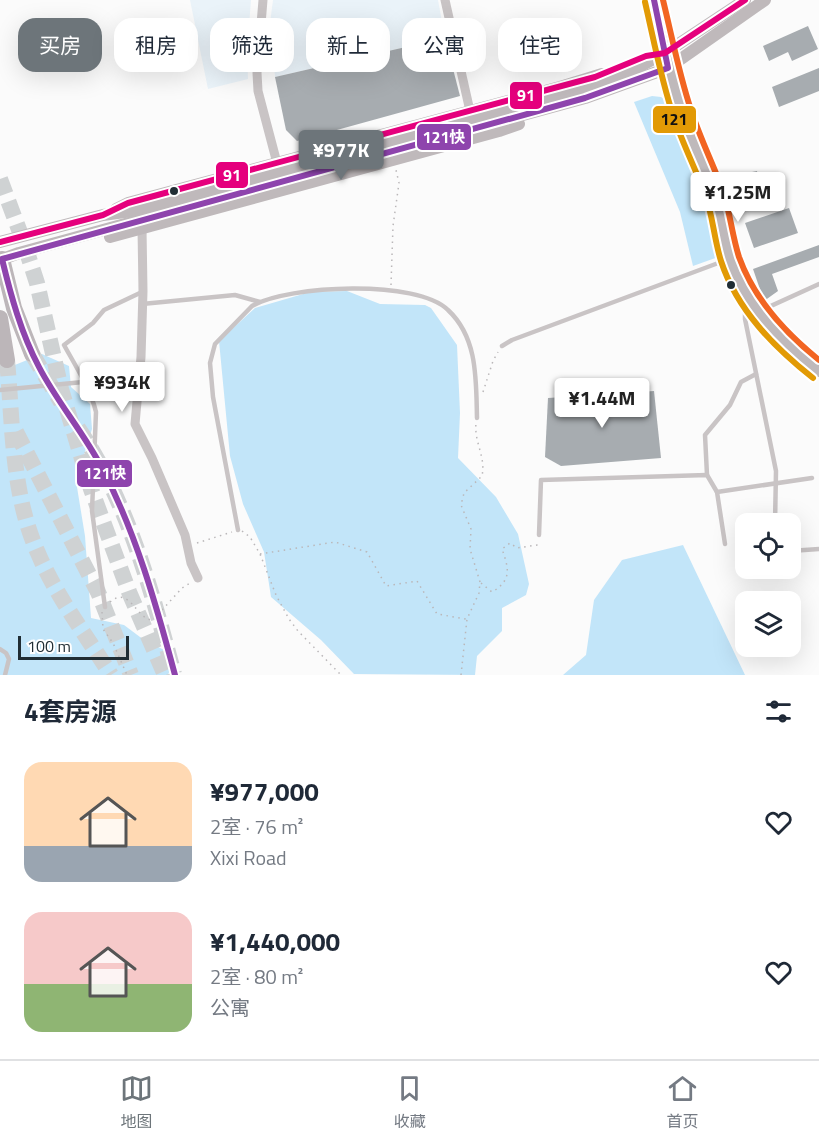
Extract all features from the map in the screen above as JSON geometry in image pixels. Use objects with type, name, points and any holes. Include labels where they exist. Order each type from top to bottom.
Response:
[{"type":"highway","points":[[1,259],[14,308],[32,354]]},
{"type":"highway","points":[[0,318],[7,360]]},
{"type":"main road","points":[[654,0],[668,68],[684,117],[719,207],[730,259],[757,312],[780,338],[819,371]]},
{"type":"main road","points":[[0,242],[103,215],[139,210],[568,94],[633,70],[665,53],[745,0]]},
{"type":"main road","points":[[1,259],[17,262],[499,131],[668,68],[765,0]]},
{"type":"main road","points":[[103,215],[128,203],[470,111],[595,76],[646,56],[665,53]]},
{"type":"main road","points":[[1,259],[585,98]]},
{"type":"street","points":[[263,0],[257,53],[258,91],[277,163]]},
{"type":"street","points":[[445,0],[470,111]]},
{"type":"street","points":[[142,228],[141,357],[135,424],[152,458],[198,578]]},
{"type":"lane","points":[[502,346],[512,340],[730,259]]},
{"type":"lane","points":[[757,312],[819,284]]},
{"type":"lane","points":[[238,530],[213,397],[210,363],[215,344],[252,306],[260,302],[293,292],[324,288],[391,292],[431,300],[447,308],[458,321],[471,349],[475,367],[477,418]]},
{"type":"lane","points":[[105,607],[92,511],[96,412],[93,397],[64,345],[93,323],[104,310],[143,291]]},
{"type":"lane","points":[[745,292],[745,319],[776,471],[775,513]]},
{"type":"lane","points":[[142,304],[235,295],[260,302]]},
{"type":"lane","points":[[725,544],[717,492],[707,475],[705,435],[730,405],[741,382],[756,374]]},
{"type":"lane","points":[[0,390],[83,382]]},
{"type":"lane","points":[[539,535],[541,480],[707,475]]},
{"type":"lane","points":[[717,492],[812,478]]},
{"type":"lane","points":[[801,550],[819,549]]},
{"type":"lane","points":[[0,649],[6,652],[9,659],[5,675]]},
{"type":"path","points":[[391,292],[393,226],[399,183],[395,159]]},
{"type":"path","points":[[481,399],[493,362],[502,346]]},
{"type":"path","points":[[461,675],[467,619],[479,593],[480,582],[470,549],[471,528],[461,505],[464,494],[482,476],[484,465],[476,432],[477,418]]},
{"type":"path","points":[[189,550],[201,541],[238,530],[244,532],[250,537],[260,555],[276,595],[297,631],[341,675]]},
{"type":"path","points":[[480,582],[492,592],[503,585],[507,577],[507,563],[502,549],[510,543],[517,548],[537,545],[539,535]]},
{"type":"path","points":[[260,555],[336,542],[367,552],[386,586],[417,581],[437,614],[467,619]]},
{"type":"path","points":[[127,675],[113,643],[103,629],[101,613],[105,607],[114,599],[126,598],[145,618],[153,620],[182,588],[198,578]]},
{"type":"shaded area","points":[[190,0],[251,0],[250,18],[210,18],[210,72],[248,72],[248,79],[208,89],[198,40],[198,18],[194,18]]},
{"type":"shaded area","points":[[273,0],[438,0],[441,18],[402,18],[402,48],[390,51],[390,18],[306,18],[306,70],[275,77],[275,72],[294,72],[294,18],[271,18]]},
{"type":"shaded area","points":[[652,96],[664,99],[703,196],[721,256],[693,266],[680,212],[634,102]]},
{"type":"shaded area","points":[[347,291],[380,304],[425,305],[431,308],[457,345],[460,413],[458,458],[496,497],[518,534],[529,584],[526,595],[502,608],[502,631],[477,656],[475,675],[354,674],[321,640],[271,597],[264,552],[243,504],[230,456],[219,341],[255,308],[310,292]]},
{"type":"shaded area","points":[[42,354],[69,366],[71,387],[90,404],[92,429],[76,481],[85,536],[91,618],[124,625],[140,637],[175,656],[168,675],[0,675],[0,371]]},
{"type":"shaded area","points":[[683,545],[745,675],[563,675],[586,655],[594,600],[622,560]]},
{"type":"building","points":[[808,26],[818,49],[792,61],[788,52],[769,61],[763,46]]},
{"type":"building","points":[[402,48],[402,72],[454,72],[460,96],[297,141],[286,130],[275,77],[306,70],[306,72],[390,72],[390,51]]},
{"type":"building","points":[[819,68],[819,91],[779,107],[772,87]]},
{"type":"building","points":[[757,171],[761,190],[741,194],[737,175]]},
{"type":"building","points":[[789,208],[798,233],[754,248],[745,223]]},
{"type":"building","points":[[819,245],[819,257],[772,274],[778,291],[764,301],[753,269]]},
{"type":"building","points":[[654,391],[661,458],[561,466],[545,457],[548,398]]},
{"type":"tunnel","points":[[0,179],[37,283],[61,389],[91,489],[129,592],[165,675]]},
{"type":"tunnel","points":[[32,354],[61,402]]},
{"type":"tunnel","points":[[7,360],[18,482],[29,530],[53,585],[111,675]]},
{"type":"tunnel","points":[[78,428],[96,456],[124,516],[147,578],[174,674]]},
{"type":"tunnel","points":[[16,432],[98,592],[131,675]]},
{"type":"transit line","name":"121快","points":[[175,675],[153,595],[125,518],[95,455],[46,380],[33,354],[17,314],[2,259],[585,98],[668,68],[654,0]]},
{"type":"transit line","points":[[663,0],[687,96],[698,131],[723,191],[739,257],[745,272],[762,301],[782,326],[819,360]]},
{"type":"transit line","name":"91","points":[[0,242],[103,215],[128,203],[595,77],[646,56],[665,53],[745,0]]},
{"type":"transit line","name":"121","points":[[645,2],[669,104],[705,194],[721,261],[728,279],[758,326],[784,354],[813,378]]}]
